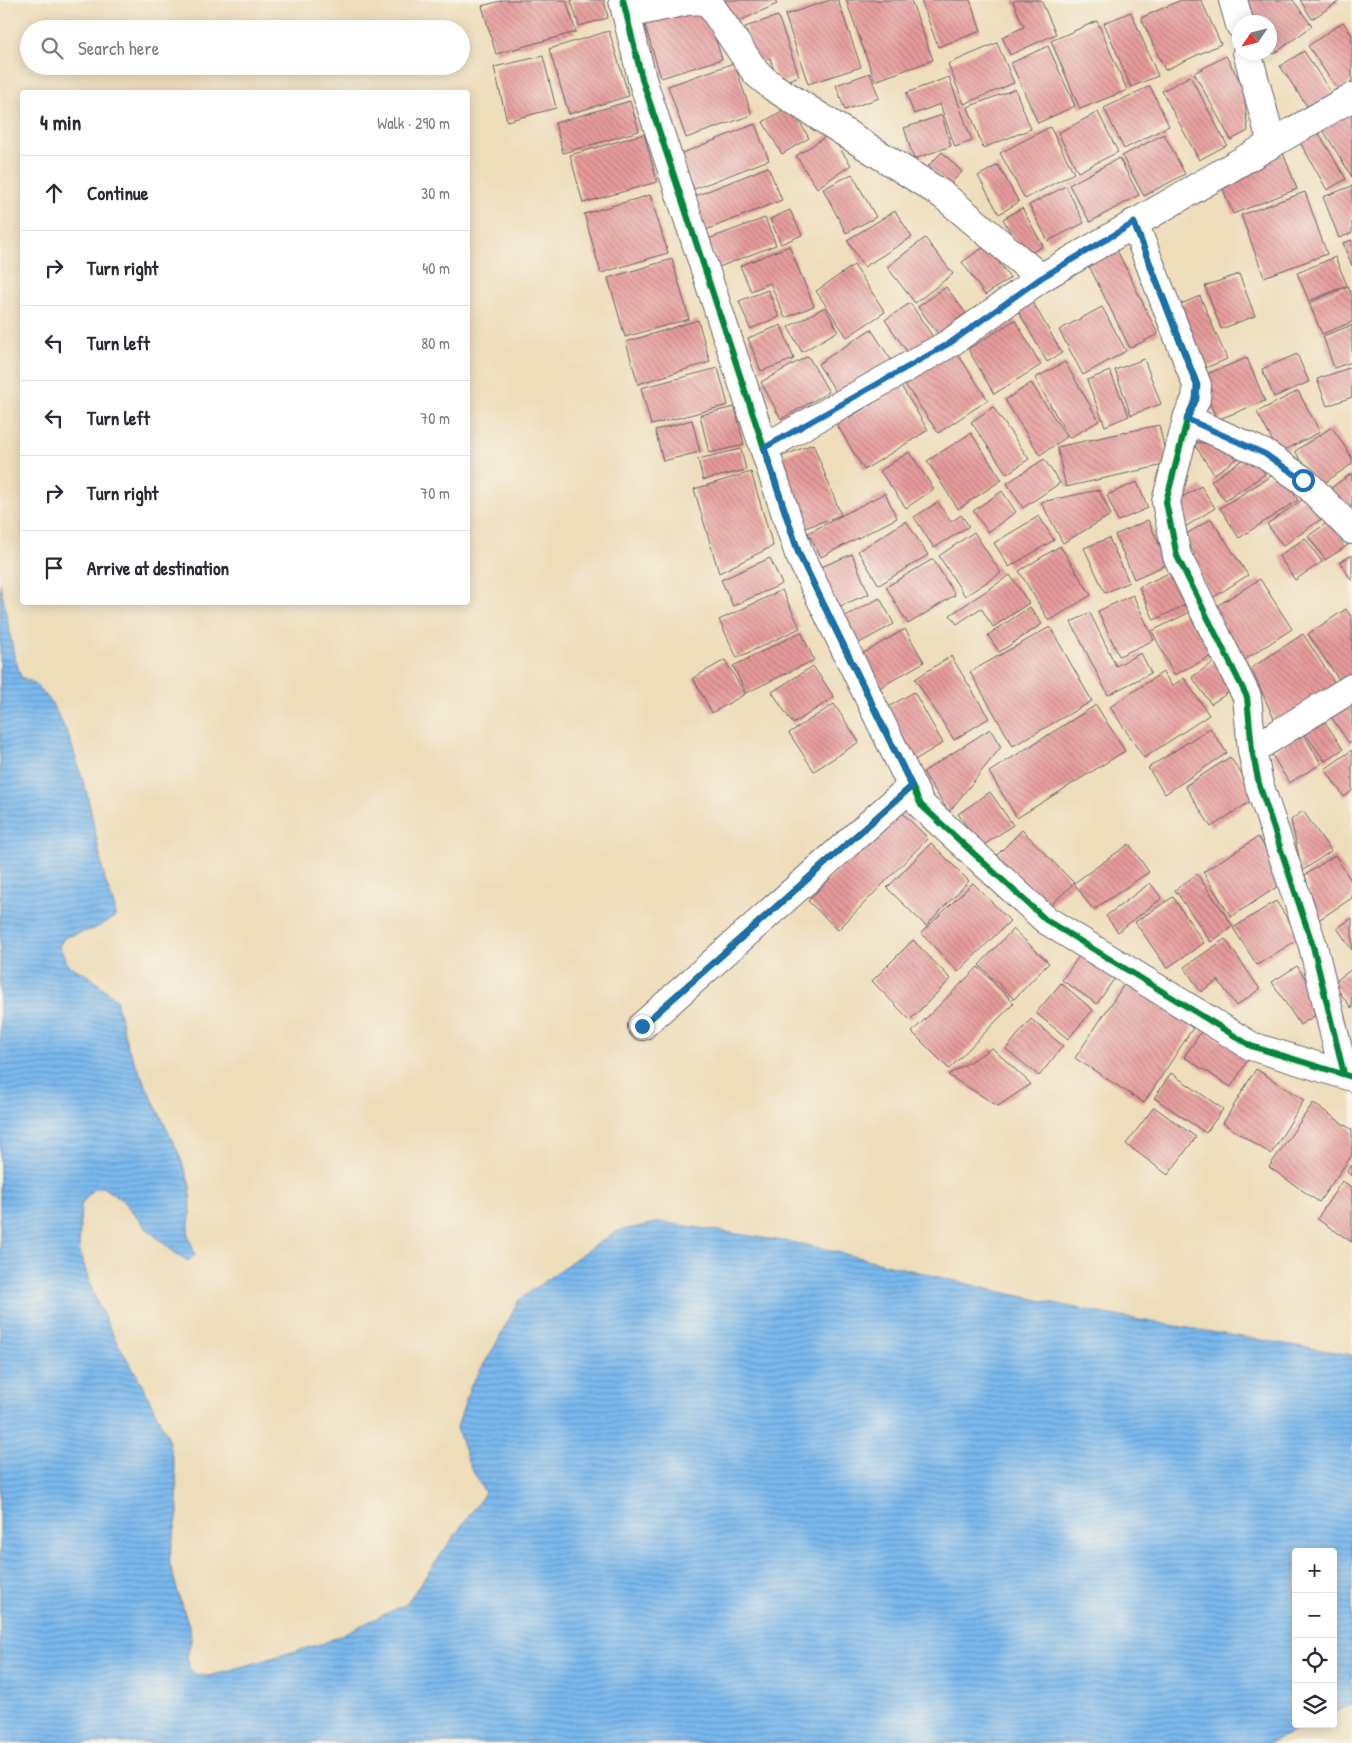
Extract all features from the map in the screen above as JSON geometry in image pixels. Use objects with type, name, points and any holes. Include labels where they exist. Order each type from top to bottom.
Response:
[{"type":"street","points":[[1041,278],[943,195],[773,87],[756,73],[706,0],[625,7],[642,79],[799,554],[921,805],[1046,920],[1251,1046],[1348,1075]]},
{"type":"street","points":[[1233,0],[1237,15]]},
{"type":"street","points":[[1249,60],[1272,144]]},
{"type":"street","points":[[764,448],[950,343],[1041,278],[1352,97]]},
{"type":"street","points":[[1134,223],[1197,385],[1196,399],[1187,419],[1166,502],[1177,556],[1247,697],[1252,750],[1259,784],[1313,946],[1348,1075]]},
{"type":"street","points":[[1187,419],[1265,454],[1303,480],[1352,530]]},
{"type":"street","points":[[1252,750],[1352,688]]},
{"type":"street","points":[[642,1026],[912,786]]},
{"type":"water","points":[[0,583],[14,655],[21,677],[34,683],[50,700],[68,734],[87,793],[105,880],[115,908],[115,917],[94,929],[65,937],[59,946],[69,966],[89,976],[116,999],[127,1045],[179,1154],[190,1185],[191,1207],[188,1234],[195,1255],[188,1261],[175,1253],[147,1229],[121,1199],[102,1187],[92,1190],[81,1205],[79,1250],[95,1298],[167,1435],[176,1474],[178,1513],[169,1561],[190,1628],[191,1641],[187,1656],[190,1670],[194,1674],[209,1676],[324,1643],[406,1604],[485,1493],[468,1462],[457,1428],[470,1387],[495,1346],[519,1300],[586,1251],[618,1231],[661,1222],[808,1245],[992,1290],[1109,1315],[1352,1355],[1352,1704],[1337,1711],[1337,1548],[1292,1548],[1292,1728],[1301,1728],[1269,1743],[0,1743]]},
{"type":"building","points":[[504,0],[566,0],[576,32],[496,54],[482,6]]},
{"type":"building","points":[[571,0],[604,0],[608,18],[579,26]]},
{"type":"building","points":[[717,0],[775,0],[777,4],[728,26]]},
{"type":"building","points":[[830,0],[838,0],[861,67],[808,84],[785,15]]},
{"type":"building","points":[[846,0],[911,0],[933,60],[875,81]]},
{"type":"building","points":[[921,0],[970,0],[981,31],[938,47]]},
{"type":"building","points":[[1016,0],[1041,0],[1056,34],[1010,55],[1002,37],[1024,27],[1013,2]]},
{"type":"building","points":[[1181,0],[1201,0],[1221,44],[1165,70],[1141,18]]},
{"type":"building","points":[[1234,0],[1293,0],[1312,26],[1277,52],[1277,15],[1245,15]]},
{"type":"building","points":[[1300,0],[1341,0],[1312,19]]},
{"type":"building","points":[[704,4],[722,59],[661,78],[644,22]]},
{"type":"building","points":[[1131,12],[1158,76],[1131,87],[1104,23]]},
{"type":"building","points":[[778,16],[799,76],[778,84],[770,58],[757,63],[745,27]]},
{"type":"building","points":[[1097,21],[1127,90],[1080,109],[1051,41]]},
{"type":"building","points":[[1343,22],[1352,35],[1352,81],[1338,90],[1308,46]]},
{"type":"building","points":[[609,31],[629,96],[569,114],[549,49]]},
{"type":"building","points":[[997,43],[1014,83],[964,104],[948,64]]},
{"type":"building","points":[[1048,46],[1075,106],[1038,123],[1011,63]]},
{"type":"building","points":[[1304,51],[1332,94],[1309,109],[1280,66]]},
{"type":"building","points":[[543,56],[556,108],[507,121],[494,67]]},
{"type":"building","points":[[1226,56],[1243,87],[1248,131],[1231,140],[1194,73]]},
{"type":"building","points":[[734,63],[752,115],[686,138],[668,86]]},
{"type":"building","points":[[870,73],[879,98],[845,110],[836,85]]},
{"type":"building","points":[[1190,76],[1227,145],[1199,160],[1162,91]]},
{"type":"building","points":[[949,77],[972,141],[955,147],[940,104],[914,114],[906,93]]},
{"type":"building","points":[[1150,86],[1169,126],[1124,149],[1104,108]]},
{"type":"building","points":[[1015,89],[1031,129],[983,148],[968,107]]},
{"type":"building","points":[[630,101],[639,131],[563,153],[555,123]]},
{"type":"building","points":[[790,106],[809,138],[782,154],[763,122]]},
{"type":"building","points":[[1098,112],[1118,152],[1078,172],[1058,133]]},
{"type":"building","points":[[1352,112],[1352,177],[1323,130]]},
{"type":"building","points":[[942,115],[951,146],[914,159],[904,128]]},
{"type":"building","points":[[755,124],[769,160],[694,189],[680,154]]},
{"type":"building","points":[[1050,127],[1074,173],[1025,199],[1000,153]]},
{"type":"building","points":[[1318,132],[1346,179],[1327,190],[1300,142]]},
{"type":"building","points":[[644,134],[657,182],[583,203],[570,155]]},
{"type":"building","points":[[830,134],[851,165],[817,188],[796,156]]},
{"type":"building","points":[[1164,134],[1185,174],[1144,196],[1122,156]]},
{"type":"building","points":[[942,152],[962,172],[948,186],[928,166]]},
{"type":"building","points":[[1283,153],[1297,189],[1233,214],[1218,177]]},
{"type":"building","points":[[1119,158],[1139,195],[1090,222],[1069,185]]},
{"type":"building","points":[[998,165],[1019,202],[999,214],[978,176]]},
{"type":"building","points":[[768,167],[782,200],[706,230],[693,197]]},
{"type":"building","points":[[852,174],[876,217],[846,233],[823,189]]},
{"type":"building","points":[[1066,186],[1084,223],[1048,241],[1029,205]]},
{"type":"building","points":[[1352,186],[1352,233],[1339,238],[1323,197]]},
{"type":"building","points":[[1305,192],[1327,254],[1264,277],[1241,215]]},
{"type":"building","points":[[650,195],[668,253],[601,273],[584,214]]},
{"type":"building","points":[[1022,208],[1043,246],[1024,257],[1003,219]]},
{"type":"building","points":[[790,210],[802,235],[781,244],[770,219]]},
{"type":"building","points":[[895,211],[912,237],[864,267],[847,240]]},
{"type":"building","points":[[765,218],[776,245],[719,267],[708,239]]},
{"type":"building","points":[[925,238],[953,274],[915,303],[887,267]]},
{"type":"building","points":[[1352,240],[1352,266],[1343,243]]},
{"type":"building","points":[[987,245],[1010,278],[985,295],[962,262]]},
{"type":"building","points":[[789,246],[814,306],[785,318],[770,283],[751,291],[740,266]]},
{"type":"building","points":[[1116,248],[1158,334],[1130,348],[1087,262]]},
{"type":"building","points":[[1335,257],[1347,285],[1309,301],[1297,273]]},
{"type":"building","points":[[672,259],[689,319],[625,337],[608,278]]},
{"type":"building","points":[[854,265],[885,312],[847,337],[816,291]]},
{"type":"building","points":[[1239,274],[1255,316],[1221,329],[1205,286]]},
{"type":"building","points":[[1348,286],[1352,296],[1352,322],[1322,334],[1309,303]]},
{"type":"building","points":[[946,287],[966,313],[938,334],[918,307]]},
{"type":"building","points":[[768,290],[779,317],[750,329],[739,301]]},
{"type":"building","points":[[1200,296],[1227,359],[1196,372],[1169,309]]},
{"type":"building","points":[[1032,301],[1062,353],[1047,362],[1017,309]]},
{"type":"building","points":[[910,303],[933,337],[909,354],[885,320]]},
{"type":"building","points":[[825,307],[838,331],[802,352],[788,327]]},
{"type":"building","points":[[1102,307],[1126,351],[1083,375],[1059,330]]},
{"type":"building","points":[[698,320],[710,362],[638,384],[626,342]]},
{"type":"building","points":[[1015,320],[1041,365],[994,394],[968,349]]},
{"type":"building","points":[[781,325],[794,359],[761,371],[748,338]]},
{"type":"building","points":[[1352,325],[1352,362],[1334,368],[1323,336]]},
{"type":"building","points":[[871,329],[893,363],[840,398],[818,364]]},
{"type":"building","points":[[955,350],[988,400],[938,433],[905,384]]},
{"type":"building","points":[[1297,354],[1309,382],[1274,397],[1262,369]]},
{"type":"building","points":[[808,356],[829,392],[781,419],[761,382]]},
{"type":"building","points":[[1247,358],[1265,401],[1217,420],[1199,377]]},
{"type":"building","points":[[1144,359],[1161,404],[1131,415],[1115,370]]},
{"type":"building","points":[[1065,362],[1099,421],[1069,438],[1035,378]]},
{"type":"building","points":[[1352,367],[1352,397],[1327,406],[1317,379]]},
{"type":"building","points":[[718,368],[728,405],[651,425],[641,388]]},
{"type":"building","points":[[1110,371],[1129,416],[1105,426],[1087,380]]},
{"type":"building","points":[[1031,383],[1067,437],[1040,455],[1005,400]]},
{"type":"building","points":[[901,386],[928,430],[864,470],[837,425]]},
{"type":"building","points":[[1298,391],[1320,432],[1279,453],[1257,412]]},
{"type":"building","points":[[735,407],[744,445],[709,453],[700,415]]},
{"type":"building","points":[[993,407],[1029,459],[1007,474],[971,422]]},
{"type":"building","points":[[692,420],[700,452],[663,461],[655,430]]},
{"type":"building","points":[[1159,425],[1168,464],[1066,487],[1057,447]]},
{"type":"building","points":[[1332,427],[1352,458],[1352,464],[1318,487],[1295,451]]},
{"type":"building","points":[[971,433],[1002,480],[958,509],[927,461]]},
{"type":"building","points":[[1192,441],[1247,452],[1214,474]]},
{"type":"building","points":[[813,444],[841,515],[802,529],[775,459]]},
{"type":"building","points":[[741,449],[746,470],[703,480],[698,459]]},
{"type":"building","points":[[909,452],[934,489],[906,508],[880,471]]},
{"type":"building","points":[[1251,454],[1265,474],[1225,501],[1211,481]]},
{"type":"building","points":[[1044,459],[1060,483],[1023,508],[1007,483]]},
{"type":"building","points":[[1279,471],[1298,500],[1239,538],[1220,508]]},
{"type":"building","points":[[751,472],[773,546],[719,573],[694,489]]},
{"type":"building","points":[[1352,473],[1352,506],[1346,510],[1328,490]]},
{"type":"building","points":[[1137,482],[1148,508],[1118,521],[1107,495]]},
{"type":"building","points":[[1201,486],[1215,508],[1185,527],[1171,504]]},
{"type":"building","points":[[1099,490],[1111,515],[1063,543],[1041,502]]},
{"type":"building","points":[[1002,491],[1016,512],[988,532],[973,511]]},
{"type":"building","points":[[885,493],[897,518],[821,557],[808,533]]},
{"type":"building","points":[[1312,493],[1327,515],[1283,546],[1267,524]]},
{"type":"building","points":[[938,502],[951,522],[961,515],[969,526],[934,548],[914,517]]},
{"type":"building","points":[[1039,516],[1054,540],[1009,567],[994,543]]},
{"type":"building","points":[[1211,519],[1248,575],[1214,597],[1189,558],[1195,554],[1183,536]]},
{"type":"building","points":[[1148,520],[1168,564],[1134,579],[1115,535]]},
{"type":"building","points":[[1331,520],[1348,545],[1325,560],[1308,536]]},
{"type":"building","points":[[906,521],[928,555],[879,585],[858,551]]},
{"type":"building","points":[[974,532],[1001,573],[965,596],[939,556]]},
{"type":"building","points":[[1109,538],[1129,582],[1105,593],[1084,548]]},
{"type":"building","points":[[1305,538],[1322,562],[1295,580],[1279,556]]},
{"type":"building","points":[[1060,546],[1091,595],[1049,621],[1019,571]]},
{"type":"building","points":[[852,554],[869,594],[835,608],[819,568]]},
{"type":"building","points":[[1352,555],[1352,581],[1340,562]]},
{"type":"building","points":[[770,558],[782,584],[733,606],[721,580]]},
{"type":"building","points":[[933,559],[955,595],[908,624],[886,587]]},
{"type":"building","points":[[1169,573],[1185,605],[1154,620],[1139,587]]},
{"type":"building","points":[[1010,575],[1029,603],[993,627],[981,608],[957,624],[950,615]]},
{"type":"building","points":[[1260,579],[1292,629],[1240,663],[1215,607]]},
{"type":"building","points":[[782,590],[800,628],[737,658],[719,620]]},
{"type":"building","points":[[1133,595],[1154,640],[1119,656],[1098,611]]},
{"type":"building","points":[[880,598],[894,624],[852,647],[838,620]]},
{"type":"building","points":[[1030,607],[1042,624],[999,652],[988,635]]},
{"type":"building","points":[[1346,609],[1352,618],[1352,681],[1344,687],[1308,634]]},
{"type":"building","points":[[1190,612],[1212,656],[1174,675],[1152,631]]},
{"type":"building","points":[[1090,613],[1116,666],[1141,653],[1151,673],[1108,695],[1071,622]]},
{"type":"building","points":[[1050,627],[1092,701],[1013,746],[970,672]]},
{"type":"building","points":[[905,629],[924,662],[876,690],[857,657]]},
{"type":"building","points":[[801,632],[814,660],[746,693],[733,666]]},
{"type":"building","points":[[1303,634],[1340,691],[1279,730],[1251,668]]},
{"type":"building","points":[[951,656],[989,718],[954,740],[915,679]]},
{"type":"building","points":[[725,660],[745,694],[712,713],[693,678]]},
{"type":"building","points":[[1217,660],[1235,688],[1211,704],[1192,677]]},
{"type":"building","points":[[813,666],[834,697],[793,724],[772,692]]},
{"type":"building","points":[[1163,672],[1172,686],[1184,678],[1209,715],[1144,758],[1110,707]]},
{"type":"building","points":[[914,692],[943,743],[913,761],[883,710]]},
{"type":"building","points":[[834,704],[859,742],[814,771],[789,733]]},
{"type":"building","points":[[1352,704],[1352,742],[1349,743],[1328,712]]},
{"type":"building","points":[[1096,705],[1125,751],[1017,818],[989,772]]},
{"type":"building","points":[[1323,719],[1343,749],[1325,761],[1304,732]]},
{"type":"building","points":[[1210,728],[1227,753],[1165,794],[1148,768]]},
{"type":"building","points":[[990,729],[1001,747],[949,812],[923,772]]},
{"type":"building","points":[[1303,733],[1321,764],[1289,783],[1271,753]]},
{"type":"building","points":[[1352,750],[1352,791],[1344,797],[1325,769]]},
{"type":"building","points":[[1230,757],[1257,797],[1211,827],[1185,786]]},
{"type":"building","points":[[990,792],[1013,825],[981,847],[958,814]]},
{"type":"building","points":[[898,809],[928,838],[838,930],[808,901]]},
{"type":"building","points":[[1303,811],[1331,851],[1302,871],[1291,820]]},
{"type":"building","points":[[1022,830],[1074,883],[1048,908],[997,855]]},
{"type":"building","points":[[1258,837],[1286,881],[1231,917],[1203,872]]},
{"type":"building","points":[[931,843],[969,881],[926,926],[887,888]]},
{"type":"building","points":[[1129,844],[1149,872],[1093,910],[1074,883]]},
{"type":"building","points":[[1335,855],[1352,882],[1352,898],[1317,921],[1305,875]]},
{"type":"building","points":[[1197,874],[1233,926],[1211,942],[1175,890]]},
{"type":"building","points":[[973,883],[1010,921],[958,972],[921,933]]},
{"type":"building","points":[[1150,883],[1162,898],[1118,932],[1106,916]]},
{"type":"building","points":[[1173,897],[1204,943],[1167,968],[1135,922]]},
{"type":"building","points":[[1276,901],[1300,938],[1257,965],[1233,928]]},
{"type":"building","points":[[1352,918],[1352,950],[1337,928]]},
{"type":"building","points":[[1013,929],[1049,963],[1014,999],[979,965]]},
{"type":"building","points":[[1225,939],[1260,989],[1236,1006],[1218,980],[1201,992],[1184,967]]},
{"type":"building","points":[[913,940],[951,979],[910,1020],[872,981]]},
{"type":"building","points":[[1082,952],[1116,976],[1097,1004],[1062,980]]},
{"type":"building","points":[[1297,966],[1325,1009],[1300,1025],[1272,982]]},
{"type":"building","points":[[978,967],[1014,1003],[949,1069],[912,1032]]},
{"type":"building","points":[[1352,969],[1352,1009],[1333,983]]},
{"type":"building","points":[[1061,983],[1093,1010],[1068,1039],[1036,1013]]},
{"type":"building","points":[[1125,983],[1193,1028],[1144,1103],[1075,1058]]},
{"type":"building","points":[[1031,1019],[1063,1046],[1039,1076],[1006,1049]]},
{"type":"building","points":[[1203,1029],[1249,1058],[1231,1087],[1184,1057]]},
{"type":"building","points":[[992,1048],[1031,1084],[998,1106],[948,1075]]},
{"type":"building","points":[[1256,1069],[1304,1100],[1271,1154],[1223,1123]]},
{"type":"building","points":[[1171,1073],[1223,1109],[1206,1133],[1154,1098]]},
{"type":"building","points":[[1313,1103],[1352,1130],[1352,1155],[1319,1202],[1269,1167]]},
{"type":"building","points":[[1154,1107],[1196,1137],[1168,1175],[1126,1144]]},
{"type":"building","points":[[1352,1165],[1352,1176],[1347,1172]]},
{"type":"building","points":[[1342,1181],[1352,1187],[1352,1242],[1317,1219]]},
{"type":"cycle path","points":[[623,0],[642,79],[799,554],[921,805],[1046,920],[1251,1046],[1352,1077]]},
{"type":"cycle path","points":[[1134,223],[1197,385],[1196,399],[1188,416],[1166,502],[1177,556],[1247,697],[1252,750],[1259,784],[1313,946],[1344,1074]]},
{"type":"cycle path","points":[[642,1026],[912,786]]},
{"type":"route","points":[[642,1026],[912,786],[799,554],[764,448],[950,343],[1041,278],[1134,223],[1197,385],[1196,399],[1187,419],[1265,454],[1303,480]]}]
